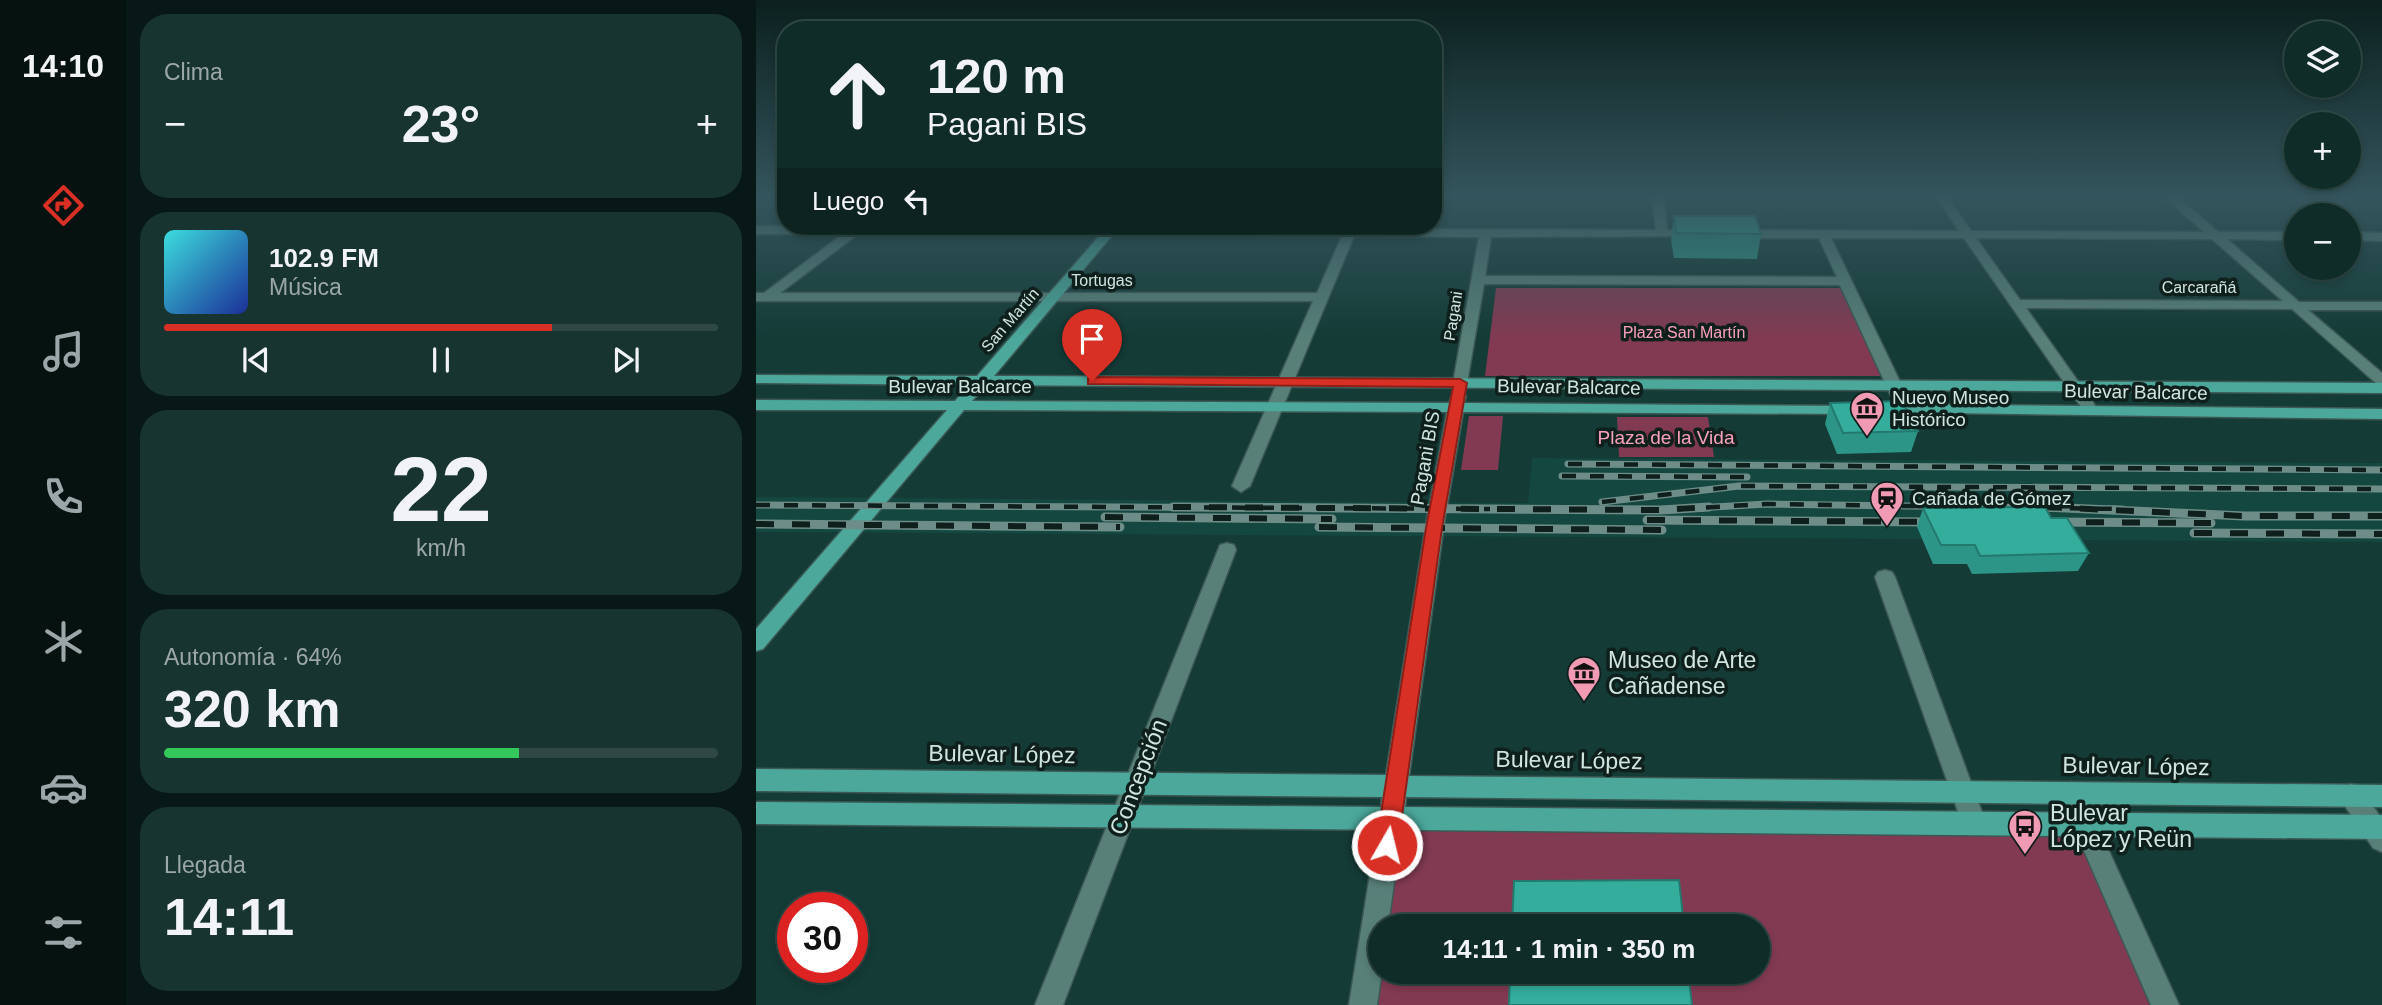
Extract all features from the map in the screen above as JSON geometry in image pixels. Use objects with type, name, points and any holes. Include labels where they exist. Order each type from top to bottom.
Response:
[{"type":"main road","name":"San Martín","points":[[756,643],[1097,245]]},
{"type":"main road","name":"Bulevar Balcarce","points":[[756,379],[2382,388]]},
{"type":"main road","name":"Pagani","points":[[1457,405],[1460,383]]},
{"type":"main road","name":"Bulevar Balcarce","points":[[756,405],[1457,405],[2382,414]]},
{"type":"main road","name":"Pagani BIS","points":[[1391,818],[1436,519],[1457,405]]},
{"type":"main road","name":"Bulevar López","points":[[756,780],[2382,796]]},
{"type":"main road","points":[[756,813],[2085,824],[2379,831]]},
{"type":"street","points":[[760,300],[836,245]]},
{"type":"street","points":[[1241,486],[1344,245]]},
{"type":"street","name":"Pagani","points":[[1460,383],[1484,245]]},
{"type":"street","points":[[1828,245],[1905,409]]},
{"type":"street","points":[[1975,245],[2091,411]]},
{"type":"street","points":[[2226,245],[2382,381]]},
{"type":"street","points":[[1477,280],[1845,281]]},
{"type":"street","name":"Tortugas","points":[[760,300],[1322,298]]},
{"type":"street","name":"Carcarañá","points":[[2016,303],[2382,306]]},
{"type":"street","name":"Concepción","points":[[1049,1005],[1227,550]]},
{"type":"street","points":[[1885,577],[1974,824]]},
{"type":"street","points":[[2071,793],[2165,1005]]},
{"type":"street","points":[[2351,796],[2379,831]]},
{"type":"street","points":[[1363,1005],[1391,818]]},
{"type":"shaded area","points":[[1532,458],[2382,463],[2382,542],[756,532],[756,497],[1528,503]]},
{"type":"green space","name":"Plaza San Martín","points":[[1496,288],[1844,288],[1883,376],[1485,376]]},
{"type":"green space","points":[[1469,416],[1503,416],[1498,470],[1461,470]]},
{"type":"green space","name":"Plaza de la Vida","points":[[1617,417],[1708,417],[1714,457],[1619,457]]},
{"type":"green space","points":[[1391,818],[2085,824],[2165,1005],[1363,1005],[1368,972],[1368,984],[1770,984],[1770,914],[1377,914]]},
{"type":"building","points":[[1902,401],[1918,431],[1843,433],[1830,403]]},
{"type":"building","points":[[2045,507],[2051,518],[2067,518],[2089,553],[1980,556],[1975,545],[1941,545],[1923,508]]},
{"type":"building","points":[[1679,880],[1683,914],[1513,914],[1514,881]]},
{"type":"building","points":[[1510,984],[1690,984],[1692,1005],[1509,1005]]},
{"type":"railway","points":[[1568,464],[2382,470]]},
{"type":"railway","points":[[1562,476],[1747,477]]},
{"type":"railway","points":[[1602,502],[1739,486],[2382,489]]},
{"type":"railway","points":[[1678,509],[1767,504],[2073,508]]},
{"type":"railway","points":[[756,505],[1490,509]]},
{"type":"railway","points":[[1173,507],[1661,510],[1709,507]]},
{"type":"railway","points":[[2044,507],[2073,508]]},
{"type":"railway","points":[[2073,508],[2122,509]]},
{"type":"railway","points":[[2073,508],[2244,516],[2382,516]]},
{"type":"railway","points":[[1105,517],[1332,519]]},
{"type":"railway","points":[[1647,520],[1938,522]]},
{"type":"railway","points":[[2050,522],[2211,523]]},
{"type":"railway","points":[[756,524],[1120,527]]},
{"type":"railway","points":[[1319,527],[1662,530]]},
{"type":"railway","points":[[2194,533],[2382,534]]},
{"type":"place","name":"Nuevo Museo Histórico","points":[[1867,438]]},
{"type":"place","name":"Cañada de Gómez","points":[[1887,528]]},
{"type":"place","name":"Museo de Arte Cañadense","points":[[1584,703]]},
{"type":"place","name":"Bulevar López y Reün","points":[[2025,856]]},
{"type":"route","points":[[1092,381],[1460,383],[1434,528],[1387,845]]}]
